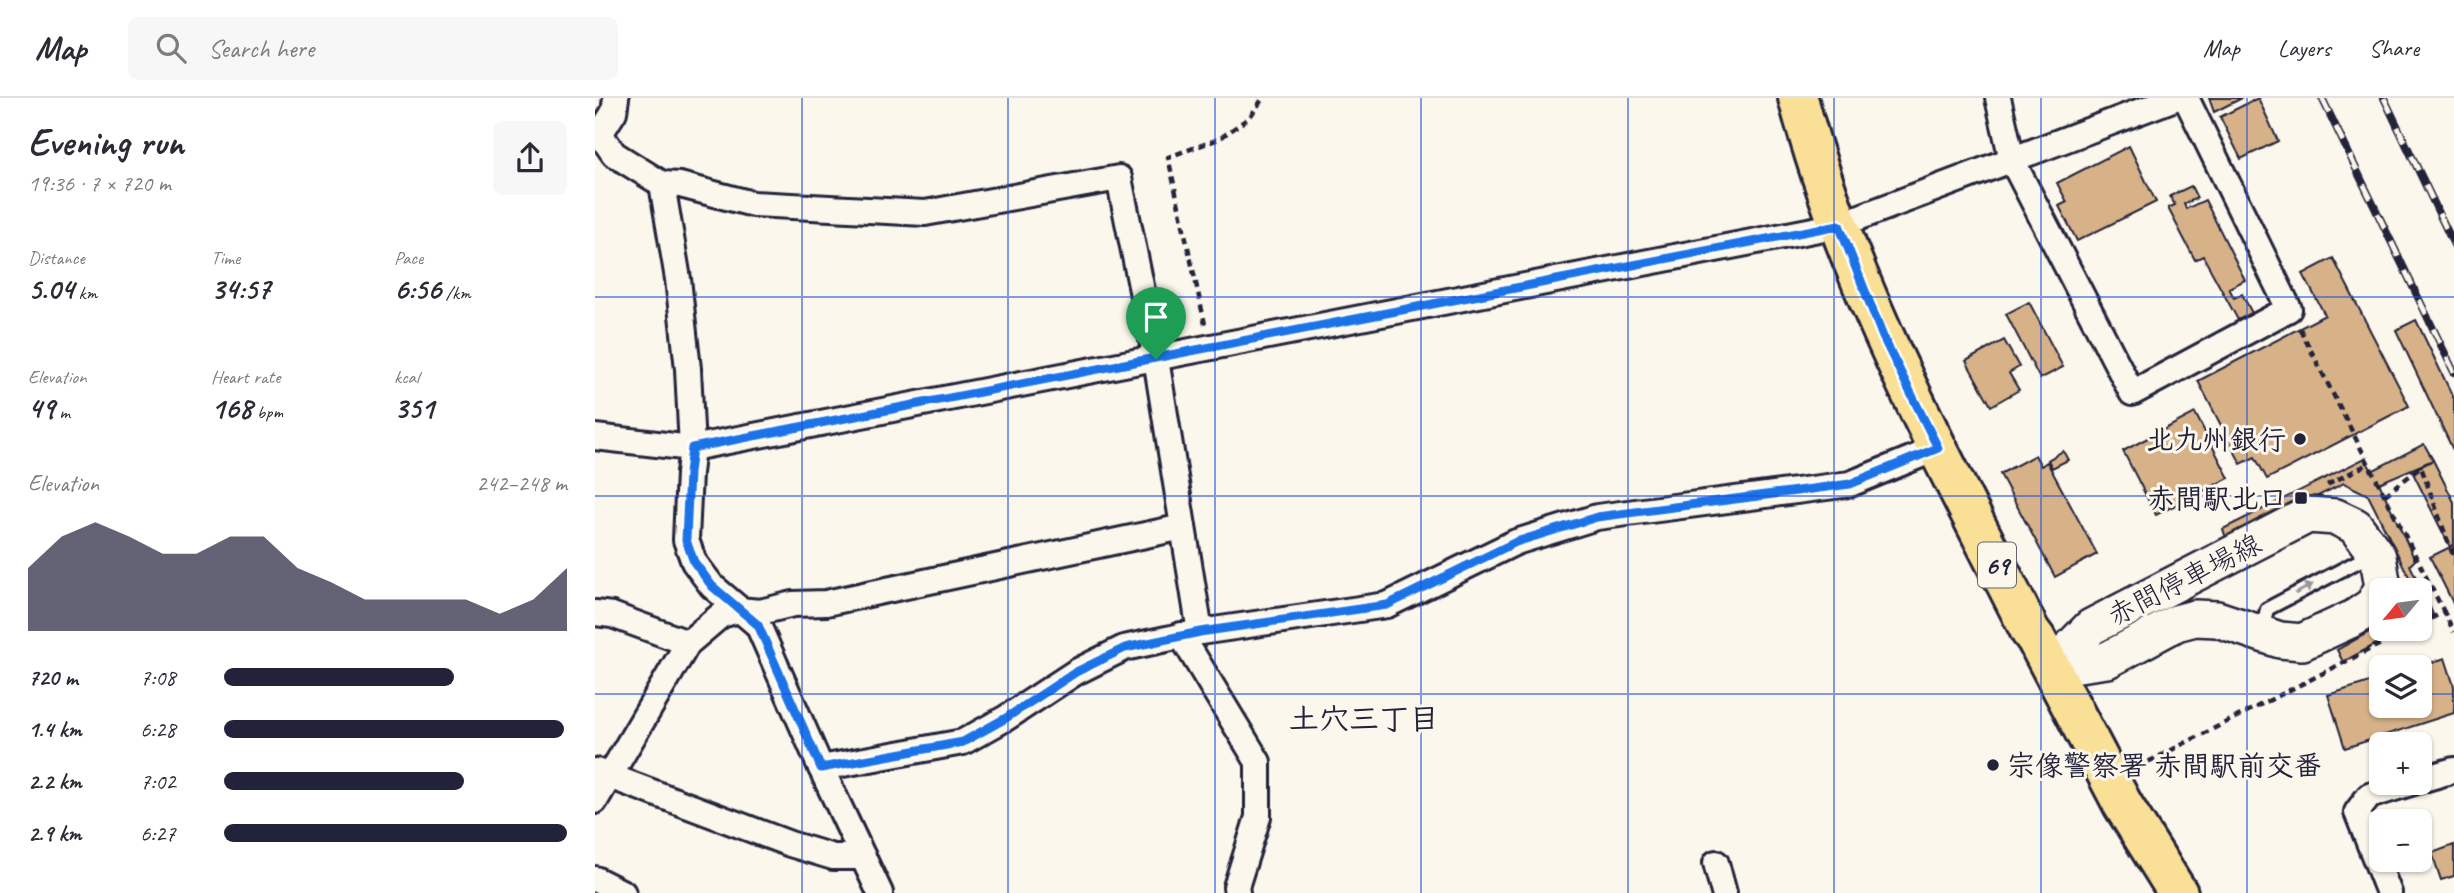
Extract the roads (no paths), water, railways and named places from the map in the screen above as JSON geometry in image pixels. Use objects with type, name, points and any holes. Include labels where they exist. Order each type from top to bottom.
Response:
[{"type":"main road","name":"69","points":[[1798,98],[1809,139],[1839,225],[1883,337],[2030,631],[2123,805],[2178,893]]},
{"type":"main road","name":"赤間停車場線","points":[[2308,515],[2336,517],[2355,526],[2376,552],[2382,587],[2374,605],[2354,618],[2302,642],[2280,640],[2217,619],[2195,618],[2176,623],[2107,660],[2051,668],[2091,626],[2308,515]]},
{"type":"street","points":[[615,98],[614,111],[598,134],[614,154],[662,184],[680,185],[753,204],[925,213],[1119,178],[1156,359],[1183,527],[1191,634],[1258,762],[1258,817],[1236,887],[1237,893]]},
{"type":"street","points":[[1998,98],[2013,160],[2133,393],[2289,309],[2186,98]]},
{"type":"street","points":[[595,437],[692,448],[1839,225],[2175,98]]},
{"type":"street","points":[[662,184],[678,279],[688,369],[692,448],[686,540],[694,562],[712,586],[758,625],[880,893]]},
{"type":"street","points":[[821,768],[963,742],[1107,655],[1125,648],[1191,634],[1387,605],[1516,542],[1597,517],[1850,484],[1938,448]]},
{"type":"street","points":[[595,801],[603,774],[688,643],[721,615],[739,610],[760,612],[793,604],[827,603],[1183,527]]},
{"type":"street","points":[[595,612],[612,615],[688,643]]},
{"type":"street","points":[[2432,776],[2454,770]]},
{"type":"street","points":[[603,774],[790,844],[833,857],[863,857]]},
{"type":"street","points":[[2372,795],[2357,812],[2389,893]]},
{"type":"street","points":[[1716,863],[1724,893]]},
{"type":"street","points":[[595,879],[623,893]]},
{"type":"lane","points":[[2261,634],[2267,610],[2376,552]]},
{"type":"railway","points":[[2322,98],[2454,372]]},
{"type":"railway","points":[[2384,98],[2454,245]]},
{"type":"place","name":"北九州銀行","points":[[2300,439]]},
{"type":"place","name":"赤間駅北口","points":[[2301,498]]},
{"type":"place","name":"宗像警察署 赤間駅前交番","points":[[1993,765]]},
{"type":"district","name":"土穴三丁目","points":[[1364,719]]}]
